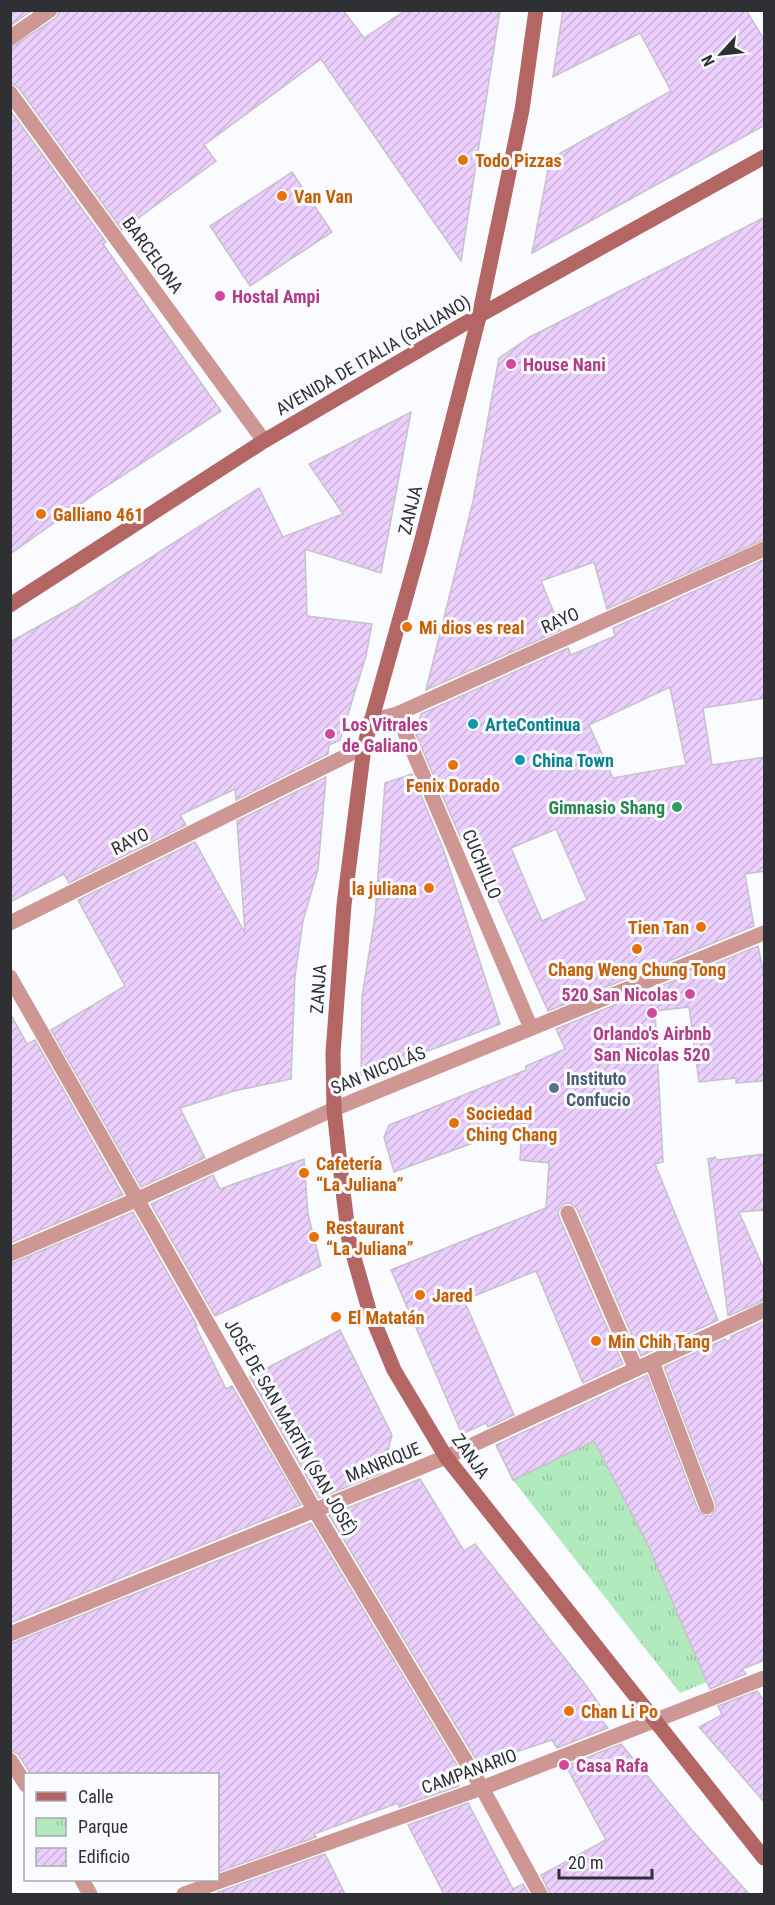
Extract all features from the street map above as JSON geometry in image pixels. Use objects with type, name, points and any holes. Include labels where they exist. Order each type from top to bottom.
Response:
[{"type":"main road","name":"ZANJA","points":[[536,10],[522,110],[479,317],[421,543],[363,747],[338,977],[334,1109],[350,1240],[369,1310],[394,1370],[446,1457],[765,1858]]},
{"type":"main road","name":"AVENIDA DE ITALIA (GALIANO)","points":[[10,605],[264,441],[479,317],[765,157]]},
{"type":"street","points":[[10,38],[50,10]]},
{"type":"street","name":"BARCELONA","points":[[10,93],[264,441]]},
{"type":"street","name":"RAYO","points":[[370,721],[397,714],[765,549]]},
{"type":"street","name":"CUCHILLO","points":[[397,714],[531,1028]]},
{"type":"street","name":"RAYO","points":[[10,923],[363,747]]},
{"type":"street","name":"SAN NICOLÁS","points":[[10,1254],[138,1199],[334,1109],[765,933]]},
{"type":"street","name":"JOSÉ DE SAN MARTÍN (SAN JOSÉ)","points":[[10,977],[315,1511],[482,1788],[540,1894]]},
{"type":"street","points":[[568,1213],[636,1369]]},
{"type":"street","name":"MANRIQUE","points":[[10,1634],[446,1457],[765,1310]]},
{"type":"street","points":[[652,1362],[707,1508]]},
{"type":"street","name":"CAMPANARIO","points":[[184,1894],[482,1788],[765,1678]]},
{"type":"street","points":[[10,1760],[24,1782]]},
{"type":"street","points":[[82,1881],[90,1894]]},
{"type":"green space","points":[[594,1441],[648,1545],[707,1682],[680,1693],[513,1480]]},
{"type":"building","points":[[10,10],[32,10],[10,26]]},
{"type":"building","points":[[60,10],[343,10],[364,38],[406,10],[500,10],[461,261],[321,59],[204,145],[216,161],[122,230],[18,87],[10,83],[10,48],[56,18]]},
{"type":"building","points":[[563,10],[746,10],[765,41],[765,125],[532,253],[550,159],[671,91],[640,33],[553,77]]},
{"type":"building","points":[[10,110],[106,242],[103,244],[221,411],[99,491],[10,554]]},
{"type":"building","points":[[292,172],[332,232],[250,286],[210,226]]},
{"type":"building","points":[[765,217],[765,539],[607,609],[594,562],[541,581],[561,630],[426,690],[473,501],[499,358],[530,337]]},
{"type":"building","points":[[411,412],[381,573],[305,549],[307,616],[372,624],[366,656],[340,740],[329,745],[328,754],[236,800],[235,789],[180,815],[186,825],[69,883],[64,874],[10,902],[10,642],[77,605],[259,488],[283,537],[343,514],[309,464]]},
{"type":"building","points":[[765,559],[765,698],[703,708],[712,765],[765,757],[765,871],[745,874],[754,926],[548,1011],[470,837],[462,841],[411,723],[418,726],[421,714],[568,648],[571,655],[615,636],[613,628]],"holes":[[[670,687],[686,765],[613,778],[589,725]],[[556,829],[587,900],[542,921],[511,848]]]},
{"type":"building","points":[[412,774],[443,848],[500,1024],[361,1076],[362,997],[375,916],[385,783]]},
{"type":"building","points":[[326,777],[318,869],[303,921],[295,976],[291,1079],[234,1091],[180,1108],[205,1158],[141,1187],[51,1030],[125,986],[78,900],[195,842],[245,933],[237,821]]},
{"type":"building","points":[[758,946],[765,979],[765,1081],[736,1083],[736,1078],[699,1082],[689,1007],[655,1011],[663,1162],[655,1164],[718,1320],[641,1356],[577,1209],[570,1203],[564,1204],[558,1211],[559,1217],[623,1364],[583,1383],[536,1271],[464,1300],[514,1415],[488,1427],[486,1423],[462,1434],[391,1270],[546,1208],[549,1163],[520,1160],[522,1125],[394,1172],[384,1137],[389,1125],[526,1070],[526,1066],[565,1049],[556,1029]]},
{"type":"building","points":[[10,1013],[27,1044],[35,1040],[123,1195],[10,1243]]},
{"type":"building","points":[[765,1154],[765,1210],[739,1212],[765,1272],[765,1300],[728,1316],[708,1159]]},
{"type":"building","points":[[304,1159],[308,1214],[321,1266],[215,1316],[151,1204],[213,1175],[220,1189]]},
{"type":"building","points":[[133,1212],[197,1325],[195,1325],[226,1389],[232,1386],[301,1505],[10,1623],[10,1264]]},
{"type":"building","points":[[765,1321],[765,1660],[742,1669],[746,1674],[710,1689],[648,1545],[594,1441],[513,1480],[496,1445],[647,1375],[698,1510],[705,1516],[711,1516],[716,1509],[716,1504],[664,1367],[725,1339],[726,1341],[731,1340],[731,1336]]},
{"type":"building","points":[[340,1330],[392,1435],[382,1473],[319,1498],[250,1377]]},
{"type":"building","points":[[420,1479],[464,1551],[475,1544],[585,1684],[606,1714],[599,1717],[608,1728],[557,1748],[552,1740],[479,1764],[329,1515]]},
{"type":"building","points":[[311,1523],[460,1770],[452,1773],[459,1786],[399,1807],[398,1803],[314,1834],[316,1837],[219,1872],[219,1773],[30,1773],[18,1754],[10,1750],[10,1644]]},
{"type":"building","points":[[757,1691],[765,1702],[765,1803],[699,1727],[722,1715],[718,1706]]},
{"type":"building","points":[[621,1744],[691,1829],[749,1894],[550,1894],[541,1875],[606,1840],[566,1766]]},
{"type":"building","points":[[468,1803],[513,1889],[523,1884],[529,1894],[444,1894],[408,1825]]},
{"type":"building","points":[[325,1854],[345,1894],[218,1894],[218,1892]]},
{"type":"place","name":"Todo Pizzas","points":[[463,160]]},
{"type":"place","name":"Van Van","points":[[282,196]]},
{"type":"place","name":"Hostal Ampi","points":[[220,296]]},
{"type":"place","name":"House Nani","points":[[511,364]]},
{"type":"place","name":"Galliano 461","points":[[41,514]]},
{"type":"place","name":"Mi dios es real","points":[[407,627]]},
{"type":"place","name":"ArteContinua","points":[[473,724]]},
{"type":"place","name":"Los Vitrales de Galiano","points":[[330,734]]},
{"type":"place","name":"China Town","points":[[520,760]]},
{"type":"place","name":"Fenix Dorado","points":[[453,765]]},
{"type":"place","name":"Gimnasio Shang","points":[[677,807]]},
{"type":"place","name":"la juliana","points":[[429,888]]},
{"type":"place","name":"Tien Tan","points":[[701,927]]},
{"type":"place","name":"Chang Weng Chung Tong","points":[[637,949]]},
{"type":"place","name":"520 San Nicolas","points":[[690,994]]},
{"type":"place","name":"Orlando's Airbnb San Nicolas 520","points":[[652,1013]]},
{"type":"place","name":"Instituto Confucio","points":[[554,1088]]},
{"type":"place","name":"Sociedad Ching Chang","points":[[454,1123]]},
{"type":"place","name":"Cafetería “La Juliana”","points":[[304,1173]]},
{"type":"place","name":"Restaurant “La Juliana”","points":[[314,1237]]},
{"type":"place","name":"Jared","points":[[420,1295]]},
{"type":"place","name":"El Matatán","points":[[336,1317]]},
{"type":"place","name":"Min Chih Tang","points":[[596,1341]]},
{"type":"place","name":"Chan Li Po","points":[[569,1711]]},
{"type":"place","name":"Casa Rafa","points":[[564,1765]]}]
